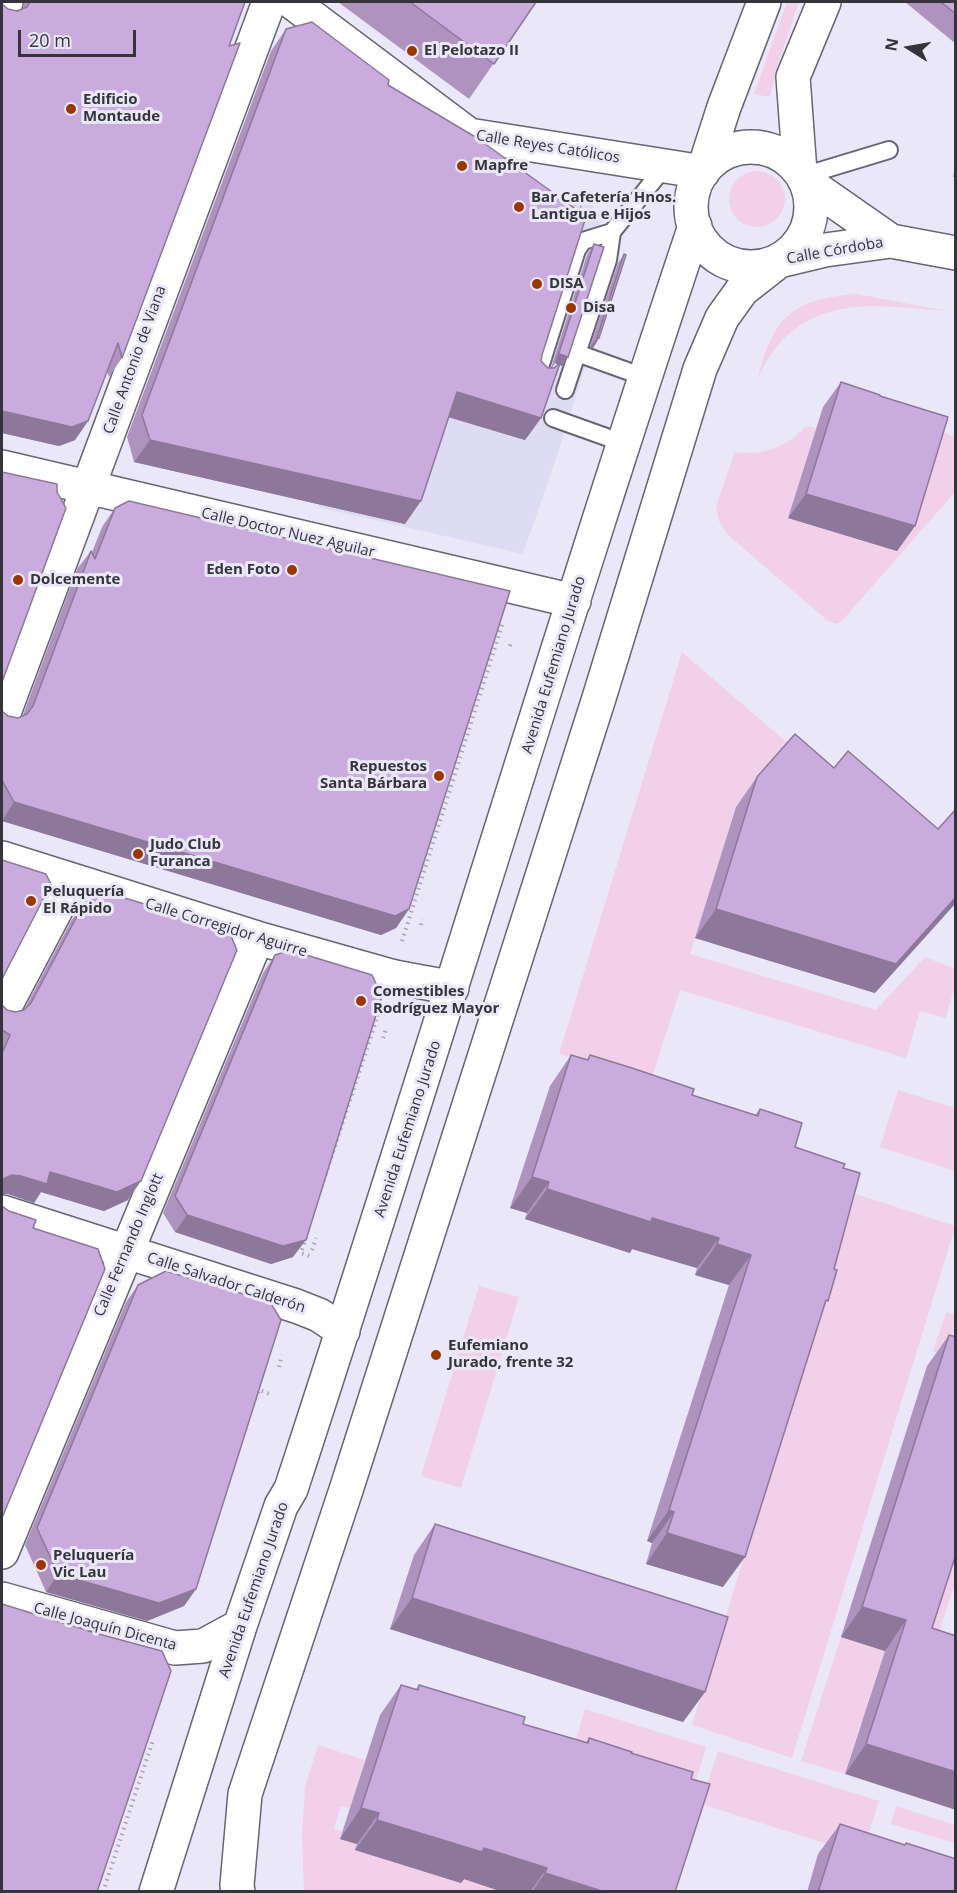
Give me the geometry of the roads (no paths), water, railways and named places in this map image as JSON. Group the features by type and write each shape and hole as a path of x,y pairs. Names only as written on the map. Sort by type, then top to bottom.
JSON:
{"street":[{"path":"2,11 6,2"},
{"name":"Calle Antonio de Viana","path":"2,718 269,2"},
{"name":"Calle Reyes Católicos","path":"292,2 469,135 703,172"},
{"path":"764,2 724,107 703,172 694,188 691,207 694,226 704,244 720,258 738,266 759,267 779,261"},
{"path":"238,1892 245,1794 351,1476 599,698 700,369 722,318 742,290 794,250 805,235 810,218 811,199 803,176 793,77 824,2"},
{"path":"703,172 716,158 733,150 752,147 770,150 787,159 803,176"},
{"name":"Calle Córdoba","path":"803,176 891,241"},
{"name":"Avenida Eufemiano Jurado","path":"156,1892 156,1886 240,1626 281,1506 291,1490 343,1331 623,443 694,226"},
{"name":"Calle Córdoba","path":"779,261 825,250 891,241 956,253"},
{"name":"Calle Doctor Nuez Aguilar","path":"2,467 574,601"},
{"name":"Calle Corregidor Aguirre","path":"2,858 257,938 410,981 425,981 452,988"},
{"path":"2,1012 71,881"},
{"name":"Calle Fernando Inglott","path":"2,1552 257,938"},
{"name":"Calle Salvador Calderón","path":"2,1212 307,1310 343,1331"},
{"name":"Calle Joaquín Dicenta","path":"2,1599 175,1648 203,1646 240,1626"}],"lane":[{"path":"469,135 495,155"},
{"path":"803,176 889,150"},
{"path":"565,390 608,260 612,232 666,165"},
{"path":"569,226 584,241"},
{"path":"536,380 577,250 584,241 612,232"},
{"path":"577,353 645,377"},
{"path":"553,418 623,443"}],"place":[{"name":"El Pelotazo II","path":"412,51"},
{"name":"Edificio Montaude","path":"71,109"},
{"name":"Mapfre","path":"462,166"},
{"name":"Bar Cafetería Hnos. Lantigua e Hijos","path":"519,207"},
{"name":"DISA","path":"537,284"},
{"name":"Disa","path":"571,308"},
{"name":"Eden Foto","path":"292,570"},
{"name":"Dolcemente","path":"18,580"},
{"name":"Repuestos Santa Bárbara","path":"439,776"},
{"name":"Judo Club Furanca","path":"138,854"},
{"name":"Peluquería El Rápido","path":"31,901"},
{"name":"Comestibles Rodríguez Mayor","path":"361,1001"},
{"name":"Eufemiano Jurado, frente 32","path":"436,1355"},
{"name":"Peluquería Vic Lau","path":"41,1565"}]}
